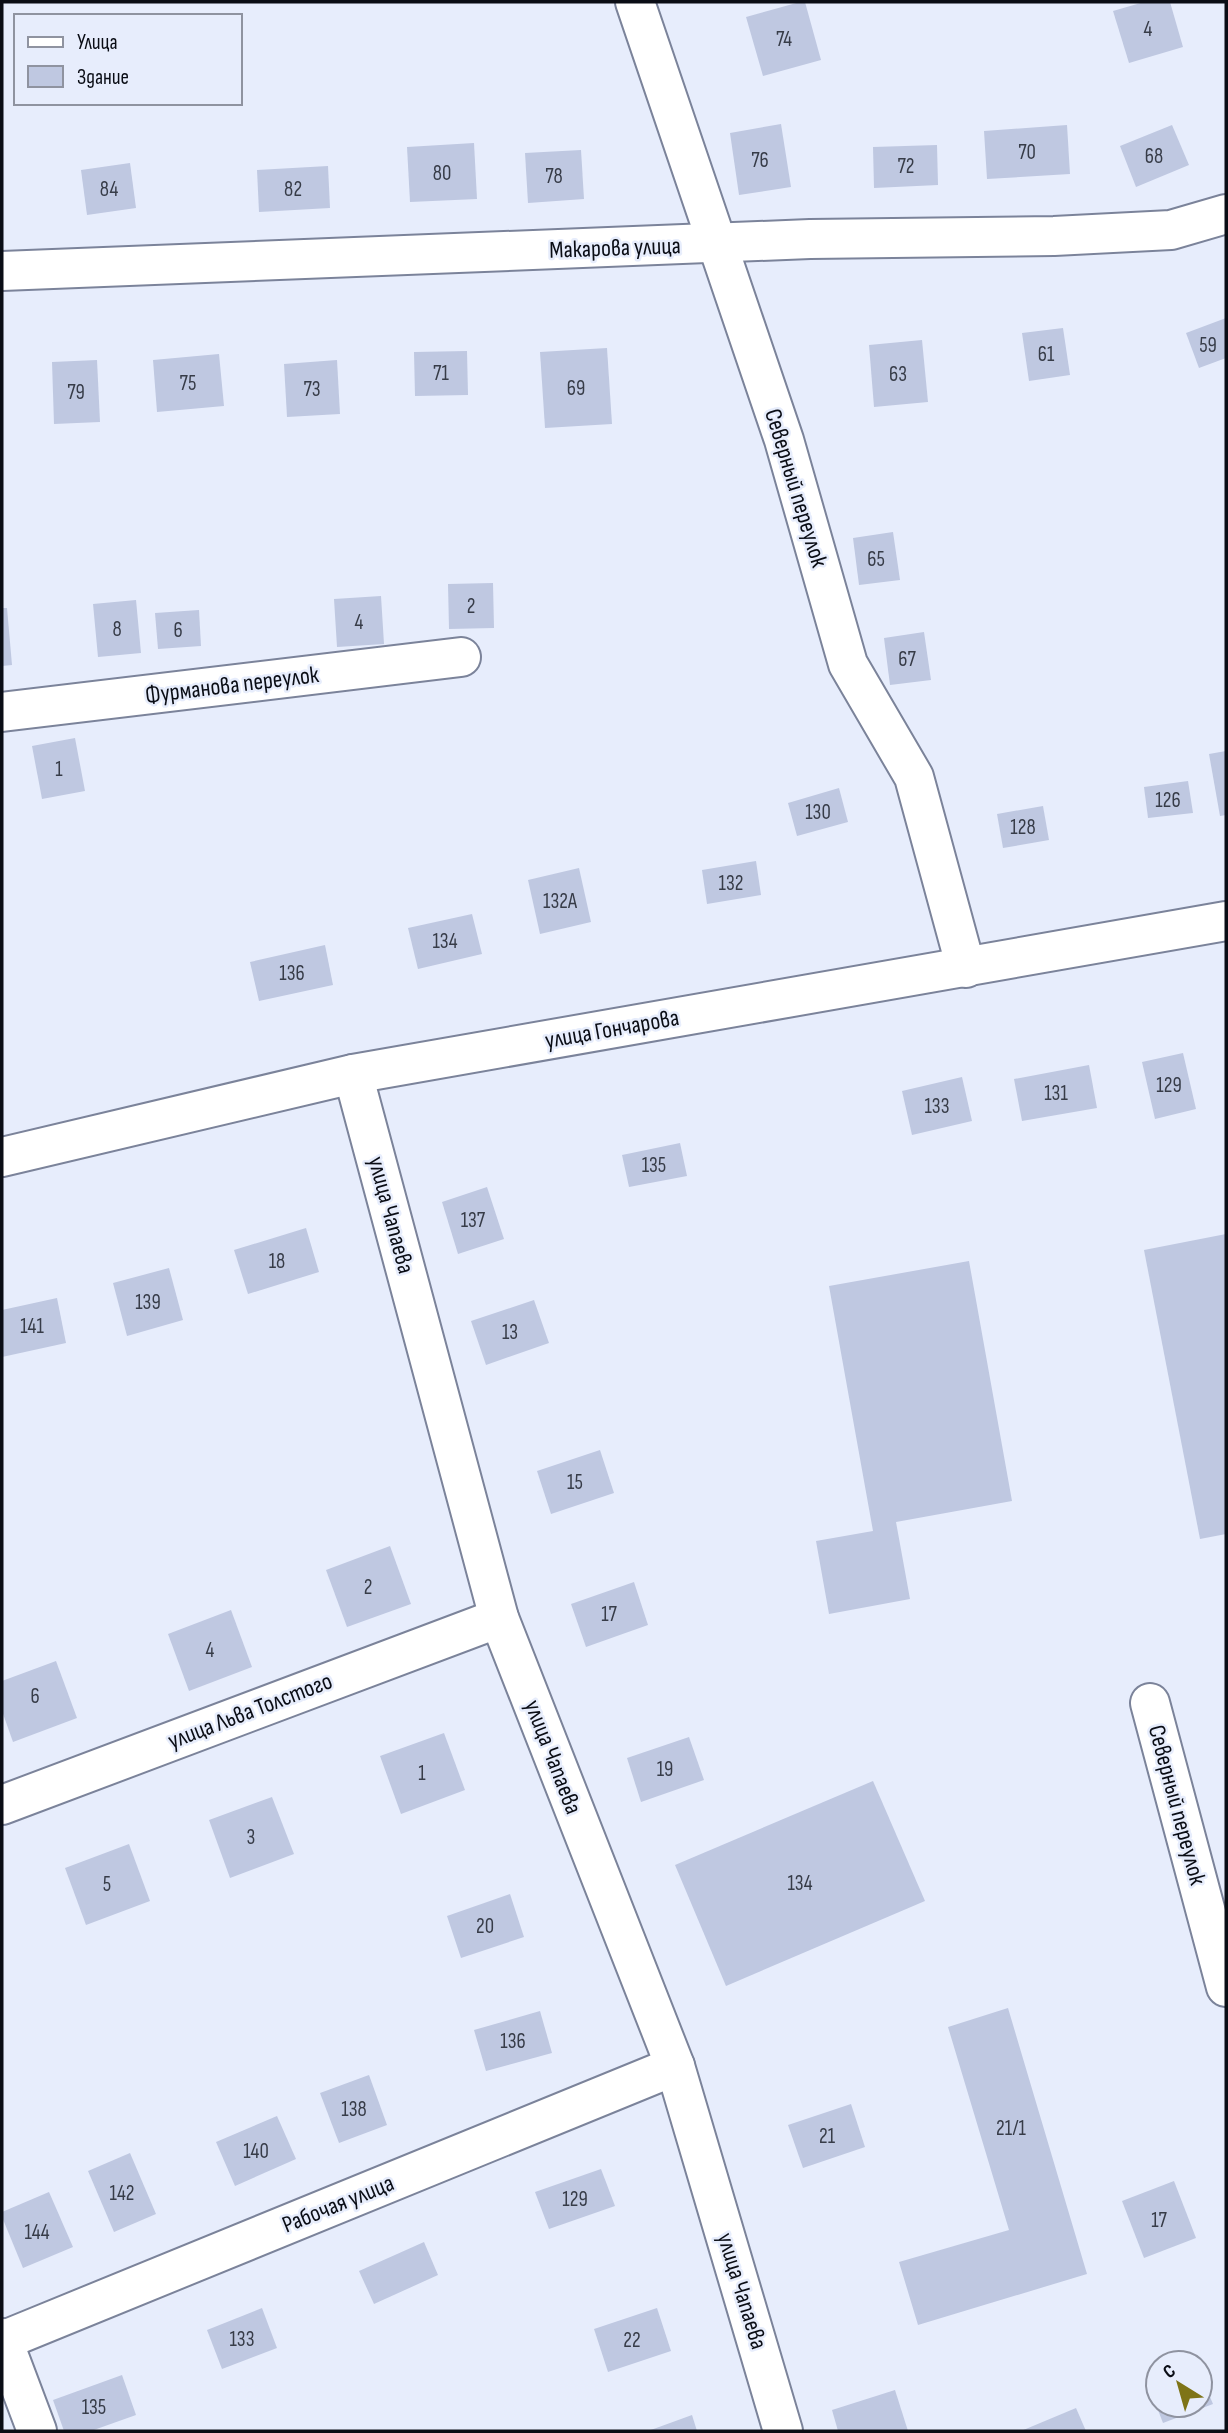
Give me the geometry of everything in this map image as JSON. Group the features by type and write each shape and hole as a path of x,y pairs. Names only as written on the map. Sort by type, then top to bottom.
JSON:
{"street":[{"name":"Северный переулок","path":"635,2 784,440 848,664 914,777 966,968"},
{"name":"Макарова улица","path":"2,271 810,239 1054,236 1171,230 1226,214"},
{"name":"Фурманова переулок","path":"2,712 461,657"},
{"name":"улица Гончарова","path":"2,1157 353,1074 1226,921"},
{"name":"улица Чапаева","path":"353,1074 499,1618 675,2066 783,2431"},
{"name":"улица Льва Толстого","path":"2,1805 499,1618"},
{"name":"Северный переулок","path":"1150,1703 1226,1987"},
{"name":"Рабочая улица","path":"2,2340 675,2066"},
{"path":"2,2340 37,2431"}],"building":[{"path":"805,2 821,60 763,76 746,17"},
{"path":"1144,2 1170,2 1183,47 1129,63 1113,11"},
{"path":"781,124 791,187 739,195 730,133"},
{"path":"1067,125 1070,174 987,179 984,131"},
{"path":"1172,125 1189,165 1136,187 1120,146"},
{"path":"474,143 477,199 410,202 407,147"},
{"path":"937,145 938,185 874,188 873,147"},
{"path":"581,150 584,199 528,203 525,153"},
{"path":"130,163 136,208 87,215 81,170"},
{"path":"328,166 330,208 259,212 257,170"},
{"path":"1226,318 1226,358 1199,368 1186,333"},
{"path":"1063,328 1070,375 1029,381 1022,333"},
{"path":"922,340 928,402 874,407 869,345"},
{"path":"607,348 612,424 545,428 540,352"},
{"path":"467,351 468,395 415,396 414,352"},
{"path":"219,354 224,406 157,412 153,360"},
{"path":"97,360 100,422 54,424 52,362"},
{"path":"337,360 340,414 287,417 284,364"},
{"path":"893,532 900,580 859,585 853,538"},
{"path":"493,583 494,628 449,629 448,584"},
{"path":"381,596 384,644 337,647 334,599"},
{"path":"136,600 141,653 98,657 93,604"},
{"path":"2,608 7,608 12,665 2,666"},
{"path":"199,610 201,646 158,649 155,613"},
{"path":"924,632 931,680 890,685 884,638"},
{"path":"75,738 85,791 42,799 32,746"},
{"path":"1226,751 1226,815 1220,816 1209,754"},
{"path":"1188,781 1193,813 1148,818 1144,787"},
{"path":"839,788 848,822 797,836 788,803"},
{"path":"1043,806 1049,840 1003,848 997,814"},
{"path":"756,861 761,895 707,904 702,870"},
{"path":"579,868 591,922 540,934 528,880"},
{"path":"472,914 482,954 418,969 408,928"},
{"path":"325,945 333,985 259,1001 250,962"},
{"path":"1183,1053 1196,1109 1155,1119 1142,1062"},
{"path":"1089,1065 1097,1108 1022,1121 1014,1079"},
{"path":"962,1077 972,1121 912,1135 902,1091"},
{"path":"680,1143 687,1176 629,1187 622,1155"},
{"path":"487,1187 504,1239 458,1254 442,1202"},
{"path":"306,1228 319,1272 248,1294 234,1250"},
{"path":"1226,1234 1226,1534 1200,1539 1144,1250"},
{"path":"969,1261 1012,1501 896,1522 910,1599 829,1614 816,1541 873,1531 829,1286"},
{"path":"169,1268 183,1320 127,1336 113,1283"},
{"path":"57,1298 66,1343 2,1357 2,1310"},
{"path":"534,1300 549,1343 486,1365 471,1321"},
{"path":"600,1450 614,1493 551,1514 537,1471"},
{"path":"390,1546 411,1604 347,1627 326,1570"},
{"path":"634,1582 648,1625 586,1647 571,1604"},
{"path":"231,1610 252,1667 189,1691 168,1634"},
{"path":"56,1661 77,1718 13,1742 2,1711 2,1681"},
{"path":"444,1733 465,1790 401,1814 380,1756"},
{"path":"689,1737 704,1780 641,1802 627,1758"},
{"path":"873,1781 925,1901 726,1986 675,1865"},
{"path":"272,1797 294,1854 230,1878 209,1820"},
{"path":"129,1844 150,1901 86,1925 65,1868"},
{"path":"510,1894 524,1937 461,1958 447,1916"},
{"path":"1008,2008 1087,2274 918,2325 899,2262 1009,2230 948,2027"},
{"path":"540,2011 552,2053 486,2071 474,2030"},
{"path":"369,2075 387,2125 339,2143 320,2093"},
{"path":"851,2104 865,2147 803,2168 788,2125"},
{"path":"277,2116 296,2159 235,2186 216,2142"},
{"path":"130,2153 156,2214 114,2232 88,2171"},
{"path":"601,2169 615,2206 549,2229 535,2192"},
{"path":"1174,2181 1196,2238 1144,2258 1122,2201"},
{"path":"49,2192 73,2247 23,2268 2,2212"},
{"path":"424,2242 438,2275 374,2304 359,2271"},
{"path":"262,2308 277,2348 222,2369 207,2330"},
{"path":"657,2308 671,2351 608,2372 594,2329"},
{"path":"122,2375 136,2415 91,2431 64,2431 53,2400"},
{"path":"895,2390 908,2431 838,2431 832,2410"},
{"path":"1076,2408 1086,2431 1021,2431"},
{"path":"692,2415 697,2431 648,2431"}]}
